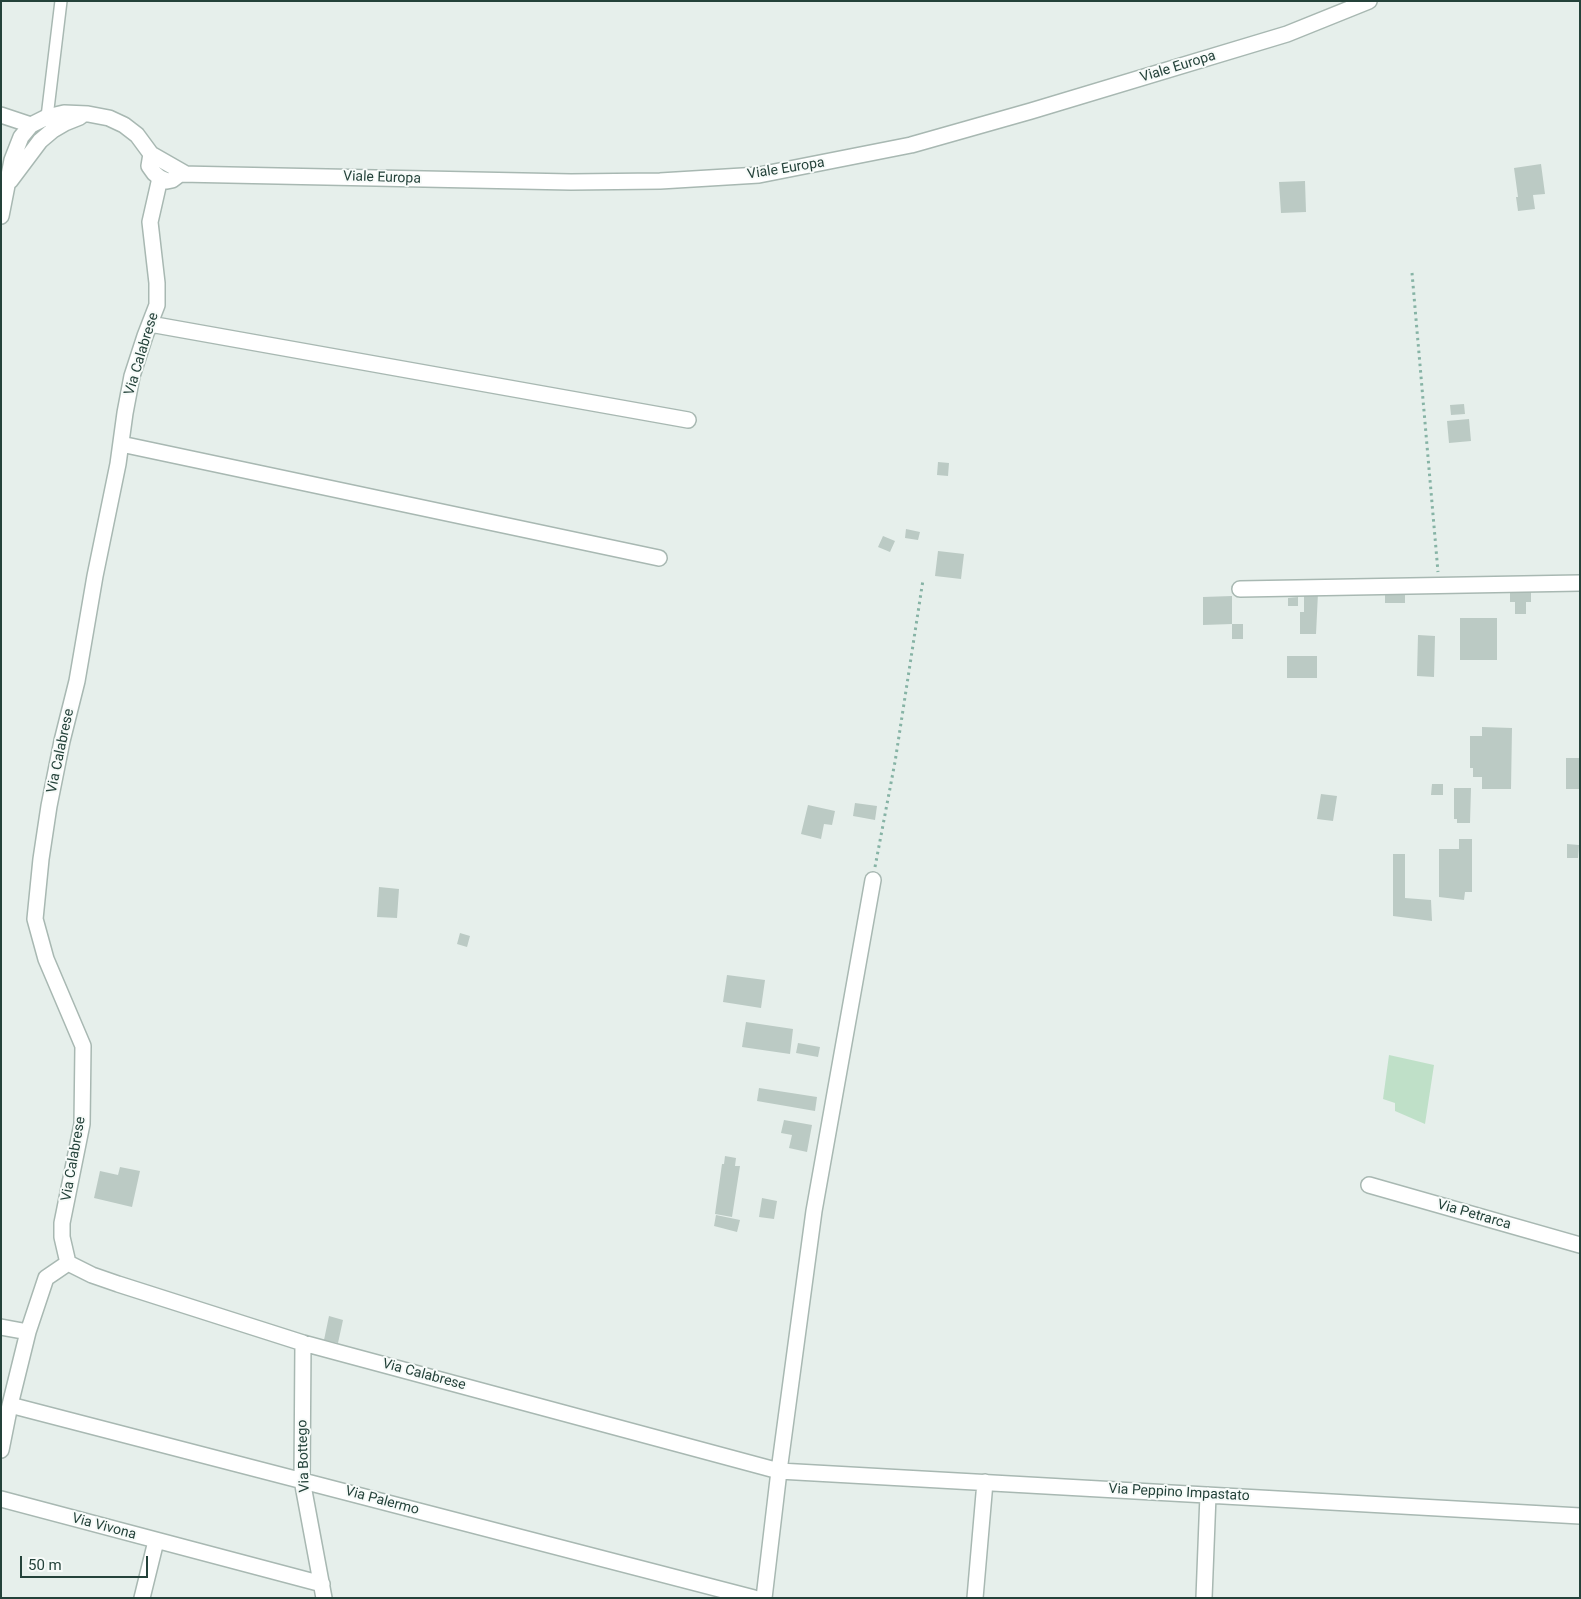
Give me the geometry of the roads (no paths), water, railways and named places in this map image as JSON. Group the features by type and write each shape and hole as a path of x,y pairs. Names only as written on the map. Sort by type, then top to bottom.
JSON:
{"street":[{"path":"47,117 61,1"},
{"name":"Viale Europa","path":"160,178 172,180 183,174 562,182 660,181 760,175 911,145 1031,111 1287,34 1369,1"},
{"path":"1,216 12,160 21,137 31,126 47,117 64,113 88,114 109,118 137,135 151,154 183,174"},
{"path":"7,185 40,141 65,123 88,114"},
{"path":"1,115 31,126"},
{"path":"151,154 149,166 160,178"},
{"name":"Via Calabrese","path":"160,178 150,222 157,305 132,376 94,576 77,681 62,741 50,806 41,859 35,919 46,959 83,1046 82,1124 62,1222 62,1237 68,1263 92,1275 118,1284 303,1343 779,1471"},
{"path":"150,324 688,420"},
{"path":"120,444 659,558"},
{"path":"1240,589 1580,583"},
{"path":"764,1598 814,1211 873,880"},
{"name":"Via Petrarca","path":"1369,1185 1580,1245"},
{"path":"1,1450 28,1332 46,1278 68,1263"},
{"path":"1,1327 28,1332"},
{"name":"Via Bottego","path":"303,1343 302,1480 323,1591"},
{"name":"Via Palermo","path":"10,1405 754,1598"},
{"name":"Via Peppino Impastato","path":"779,1471 1580,1516"},
{"path":"975,1598 985,1482"},
{"path":"1204,1598 1208,1495"},
{"name":"Via Vivona","path":"1,1499 156,1541 323,1591"},
{"path":"142,1598 156,1541"}]}
